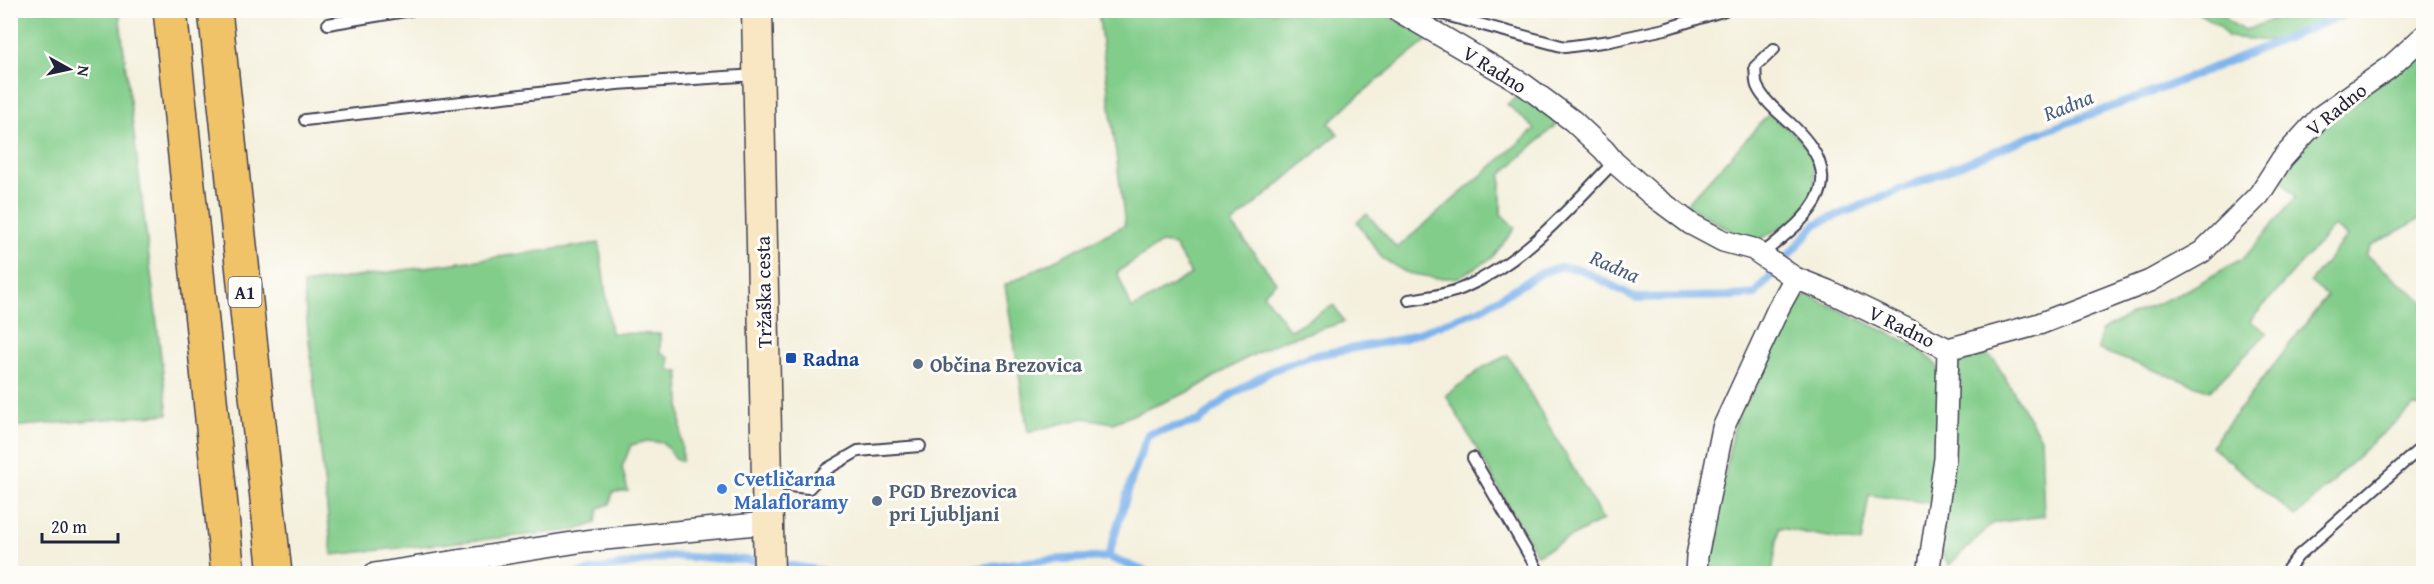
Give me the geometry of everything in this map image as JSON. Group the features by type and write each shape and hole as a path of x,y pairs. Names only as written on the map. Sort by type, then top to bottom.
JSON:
{"highway":[{"name":"A1","path":"170,10 228,573"},
{"name":"A1","path":"215,10 275,573"}],"main road":[{"name":"Tržaška cesta","path":"757,10 768,554"}],"street":[{"name":"V Radno","path":"1396,10 1523,84 1573,122 1652,195 1691,224 1723,241 1762,254 1795,278 1837,295 1948,349 2039,324 2150,281 2202,252 2259,195 2282,159 2321,116 2389,68 2424,36"},
{"path":"1696,573 1697,556 1723,428 1778,309 1795,278"},
{"path":"1928,573 1945,459 1948,349"},
{"path":"374,573 585,541 768,554"}],"lane":[{"path":"328,24 411,10"},
{"path":"1426,10 1565,47 1632,36 1725,10"},
{"path":"1762,254 1796,226 1812,208 1822,190 1821,172 1814,152 1800,132 1769,103 1756,85 1755,67 1774,49"},
{"path":"305,120 617,84 759,75"},
{"path":"1410,300 1462,289 1505,264 1545,232 1614,162"},
{"path":"2284,573 2298,556 2424,445"},
{"path":"765,483 809,488 827,469 858,451 920,446"},
{"path":"1473,458 1540,573"}],"green space":[{"path":"11,10 119,11 168,414 11,427"},
{"path":"1098,11 1379,11 1430,38 1351,102 1329,123 1338,134 1232,224 1276,282 1263,294 1290,330 1334,305 1344,322 1281,341 1243,360 1191,391 1113,423 1084,418 1028,432 1005,285 1125,225","holes":["1161,243 1174,245 1191,274 1132,309 1117,272"]},
{"path":"2195,11 2220,11 2230,22 2244,31 2293,11 2320,11 2325,23 2270,41 2228,37 2221,27"},
{"path":"2423,47 2423,217 2371,246 2366,255 2423,301 2423,407 2414,406 2364,450 2296,517 2211,446 2327,296 2310,282 2347,236 2334,226 2250,321 2267,333 2210,391 2099,350 2100,332 2126,317 2184,292 2245,257 2296,197 2281,179 2298,148"},
{"path":"1523,93 1560,121 1501,175 1501,214 1515,228 1492,258 1457,278 1436,278 1407,273 1383,259 1357,222 1367,214 1397,248 1535,129 1507,104"},
{"path":"1769,114 1795,134 1812,155 1816,188 1798,217 1761,239 1745,239 1686,205"},
{"path":"599,243 611,333 660,334 660,352 669,358 669,370 679,372 682,461 677,460 663,443 647,441 631,445 622,467 628,491 613,492 610,504 599,508 596,523 577,530 332,555 303,284"},
{"path":"1808,295 1911,344 1925,353 1936,365 1942,393 1938,453 1931,503 1869,495 1861,543 1779,528 1772,573 1707,574 1732,435 1738,415 1793,303"},
{"path":"1986,354 1995,361 2041,438 2044,516 1993,523 1949,565 1938,546 1958,363"},
{"path":"1508,355 1603,520 1537,555 1446,395 1484,367"}],"waterway":[{"name":"Radna","path":"951,574 1029,562 1108,557 1148,434 1199,421 1231,395 1271,371 1311,356 1403,339 1481,309 1541,273 1560,267 1580,269 1636,298 1755,294 1816,224 2034,135 2155,91 2356,10"},
{"name":"Radna","path":"577,574 671,556 763,561"},
{"path":"1108,557 1152,574"},
{"name":"Radna","path":"775,563 838,574"}],"place":[{"name":"Radna","path":"791,358"},
{"name":"Občina Brezovica","path":"918,364"},
{"name":"Cvetličarna Malafloramy","path":"722,489"},
{"name":"PGD Brezovica pri Ljubljani","path":"877,501"}]}
